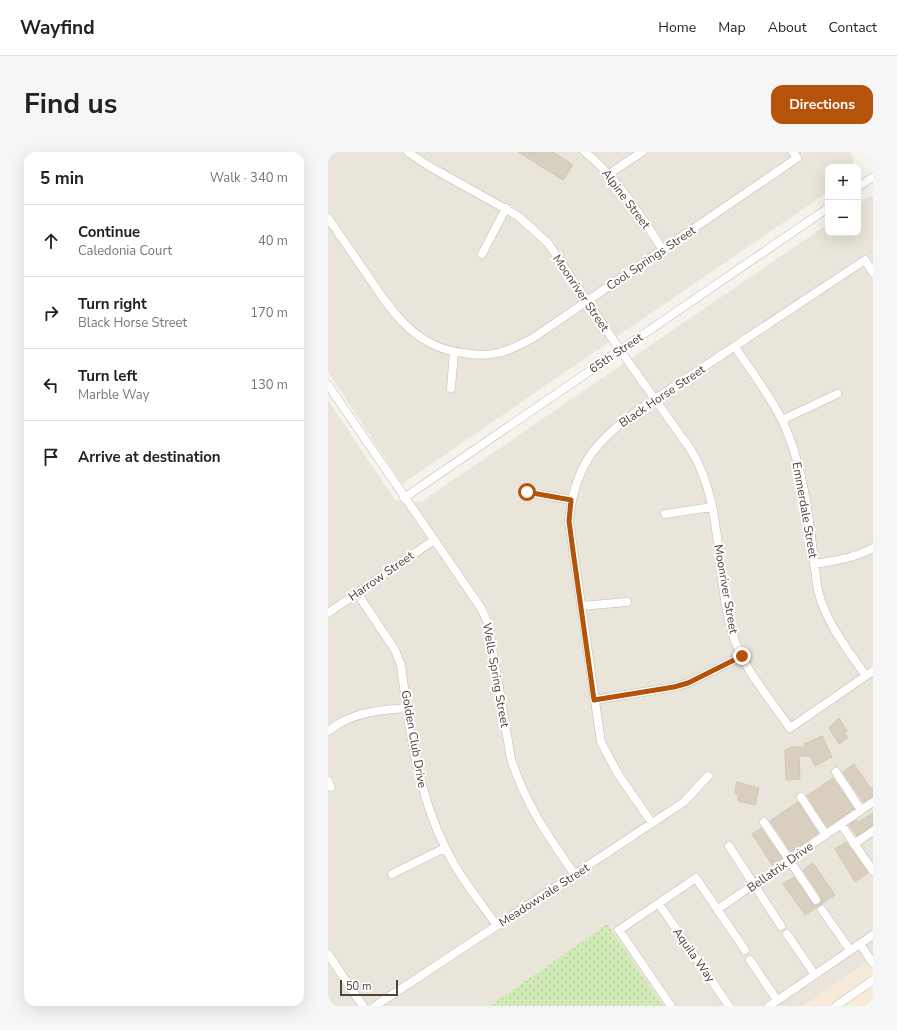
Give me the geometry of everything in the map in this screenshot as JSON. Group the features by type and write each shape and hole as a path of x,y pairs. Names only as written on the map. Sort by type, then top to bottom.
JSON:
{"street":[{"name":"Moonriver Street","path":"408,152 426,165 506,208 535,229 548,243 620,350 656,399 700,466 712,507 728,612 734,637 742,656 790,728 866,676"},
{"name":"Alpine Street","path":"585,152 609,174 630,201 663,250"},
{"path":"609,174 642,152"},
{"name":"Cool Springs Street","path":"328,218 393,312 403,324 417,336 433,346 454,352 477,355 496,353 514,348 533,338 663,250 795,155"},
{"path":"861,186 873,177"},
{"path":"482,254 506,208"},
{"name":"65th Street","path":"404,498 825,210"},
{"name":"Black Horse Street","path":"652,823 618,774 601,742 569,521 571,500 582,467 599,443 618,424 864,260 873,273"},
{"name":"Emmerdale Street","path":"735,347 782,420 801,474 814,564 823,609 833,628 866,676"},
{"path":"452,388 454,352"},
{"name":"Wells Spring Street","path":"328,386 481,608 488,623 511,759 518,781 538,821 575,875"},
{"path":"782,420 837,394"},
{"path":"527,492 571,500"},
{"path":"665,514 712,507"},
{"name":"Harrow Street","path":"328,613 434,540"},
{"path":"814,564 861,555 873,548"},
{"name":"Golden Club Drive","path":"357,593 395,650 402,665 407,708 421,787 445,848 497,926"},
{"path":"581,606 627,602"},
{"path":"594,700 674,687 688,683 742,656"},
{"path":"866,676 873,671"},
{"path":"328,731 348,719 370,711 407,708"},
{"path":"836,772 861,810"},
{"name":"Meadowvale Street","path":"375,1006 684,802 708,776"},
{"path":"800,797 826,835"},
{"name":"Bellatrix Drive","path":"718,909 873,802"},
{"path":"764,822 816,900"},
{"path":"841,824 873,871"},
{"path":"854,844 873,831"},
{"path":"729,846 782,926"},
{"path":"392,874 445,848"},
{"path":"671,1006 619,930 696,878 745,950"},
{"name":"Aquila Way","path":"659,904 730,1006"},
{"path":"822,910 850,950"},
{"path":"787,934 815,975"},
{"path":"769,1006 850,950 872,939"},
{"path":"860,944 873,962"},
{"path":"328,954 363,1006"},
{"path":"750,960 778,1000"},
{"path":"836,1006 873,980"}],"shaded area":[{"path":"328,152 849,152 854,158 853,164 825,164 825,194 402,484 328,372"},
{"path":"870,196 873,197 873,959 804,1006 663,1006 607,924 489,1006 328,1006 328,400 395,500 421,502 825,226 825,236 861,236 861,202"},
{"path":"873,959 873,1006 803,1006"}],"green space":[{"path":"607,924 663,1006 489,1006 501,998"}],"building":[{"path":"518,152 553,152 573,165 563,180"},
{"path":"839,718 847,731 844,733 848,738 839,744 829,728"},
{"path":"822,736 832,757 815,766 810,756 799,756 800,779 786,780 785,750 791,747 806,747 804,744"},
{"path":"854,764 871,789 873,787 873,797 863,802 843,772"},
{"path":"833,778 854,809 827,827 807,796"},
{"path":"737,782 759,788 755,805 738,801 738,794 736,794 735,790"},
{"path":"798,802 818,833 791,852 770,821"},
{"path":"873,813 873,826 857,836 849,825 857,820 858,822"},
{"path":"761,828 782,858 772,865 752,834"},
{"path":"846,842 868,873 855,882 835,849"},
{"path":"813,863 835,895 805,915 783,884 794,877 812,903 816,905 819,904 821,897 803,870"}],"route":[{"path":"527,492 571,500 569,521 594,700 674,687 688,683 742,656"}]}
